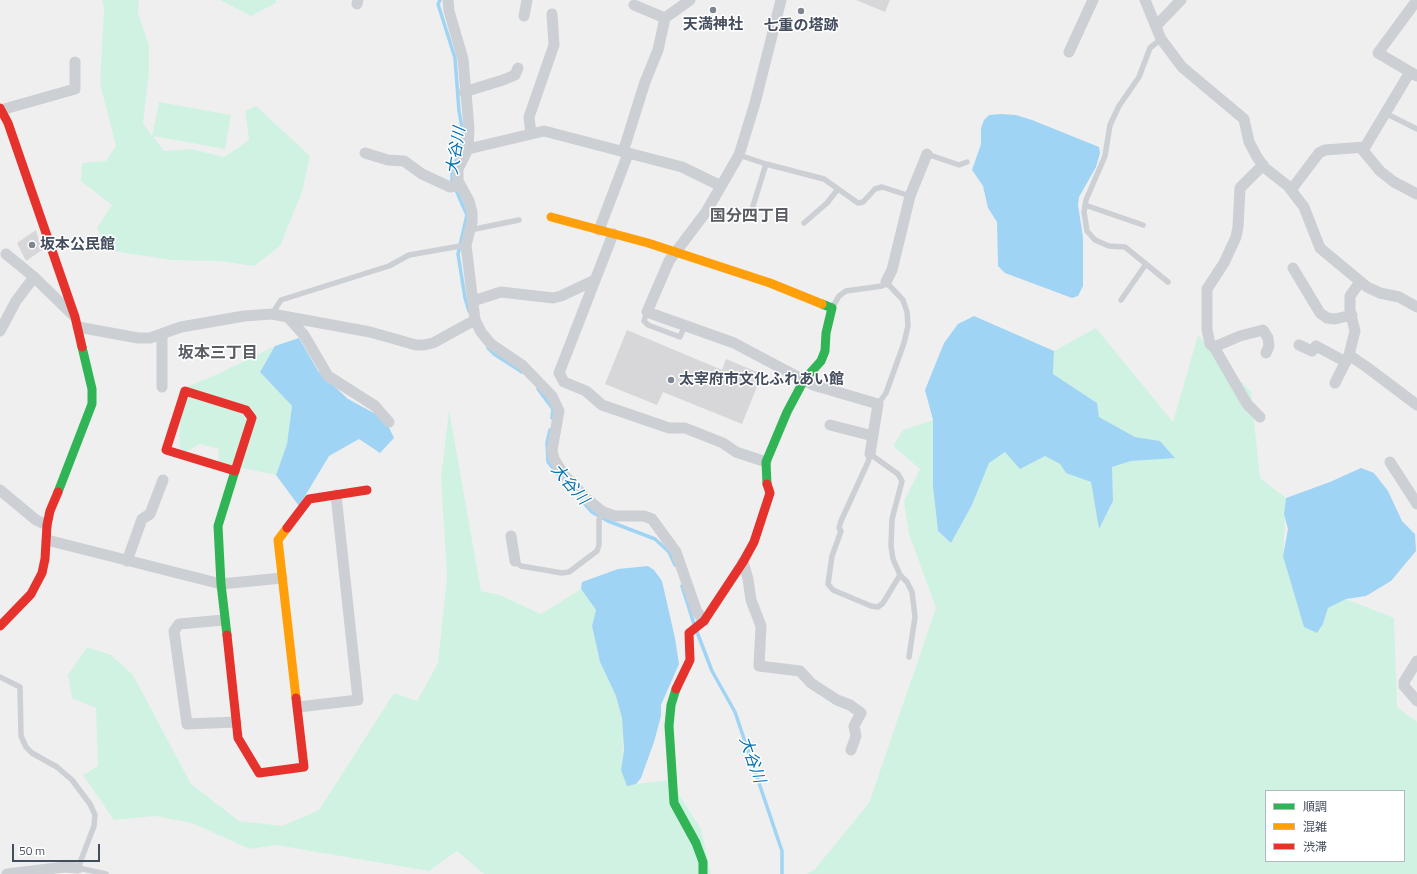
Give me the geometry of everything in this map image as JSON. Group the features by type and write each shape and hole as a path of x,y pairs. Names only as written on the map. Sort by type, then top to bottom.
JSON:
{"street":[{"path":"448,0 449,11 463,59 464,92 469,128 468,149 458,169 460,185 469,201 472,212 470,230 466,245 475,320 481,332 491,344 522,365 552,396 559,411 552,450 554,459 564,475 587,499 603,512 615,516 644,516 652,520 676,552 697,612 704,621"},
{"path":"524,16 527,0"},
{"path":"599,230 625,153 645,82 658,50 665,18 690,0"},
{"path":"781,0 755,103 738,154 706,212 669,261 647,312 734,343 813,385 878,404 870,454"},
{"path":"1069,52 1093,0"},
{"path":"1145,0 1157,25 1161,39 1182,66 1244,119 1249,142 1263,165 1291,190 1304,208 1320,248 1367,288 1380,293 1399,297 1417,307"},
{"path":"1157,25 1181,0"},
{"path":"1291,190 1319,153 1324,150 1365,147 1385,113 1413,74 1378,54 1417,0"},
{"path":"634,5 665,18"},
{"path":"531,134 529,118 554,45 552,14"},
{"path":"0,626 36,588 42,573 50,511 92,404 91,379 77,322 8,123 0,109 75,89 75,62"},
{"path":"464,92 503,80 514,74 518,68"},
{"path":"468,149 544,131 682,167 721,186"},
{"path":"1360,148 1380,171 1394,182 1417,194"},
{"path":"365,153 388,160 404,161 422,174 450,186 460,185"},
{"path":"886,282 892,270 910,196 927,154"},
{"path":"1260,417 1247,404 1214,347 1210,344 1206,329 1208,309 1207,289 1224,263 1236,237 1240,188 1263,165"},
{"path":"551,217 648,243 674,253 770,283 832,308 826,334 825,351 821,361 804,380 787,412 766,462 766,482 770,493 754,542 743,562 704,621 689,633 690,660 676,689 671,705 669,726 674,802 696,843 703,862 703,874"},
{"path":"613,234 559,373 564,382 586,391 602,405 669,428 685,428 723,443 736,452 766,462"},
{"path":"6,254 34,277 77,322 138,338 150,338 181,327 215,320 272,314 370,332 416,345 424,345 433,343 475,320"},
{"path":"1293,268 1320,313 1327,318 1335,319 1352,316"},
{"path":"0,331 16,300 34,277"},
{"path":"473,301 501,292 553,298 595,280"},
{"path":"1335,383 1347,358 1355,331 1350,311 1350,296 1360,282"},
{"path":"288,317 304,335 328,376 375,406 389,422"},
{"path":"1214,347 1240,336 1263,330 1268,338 1269,346 1266,353"},
{"path":"162,334 162,387"},
{"path":"1299,345 1312,351 1316,346 1368,368 1417,406"},
{"path":"552,396 564,382"},
{"path":"235,471 166,450 185,391 246,410 252,418 218,526 224,620 238,738 259,773 304,767 278,540 309,499 367,490"},
{"path":"830,425 873,436"},
{"path":"1390,462 1415,496"},
{"path":"127,561 142,519 150,514 164,480"},
{"path":"0,490 36,520 47,525"},
{"path":"298,707 358,700 336,495"},
{"path":"511,536 516,561"},
{"path":"47,540 221,584 282,578"},
{"path":"743,562 748,579 751,600 761,626 759,666 800,671 812,683 837,700 850,705 861,713 854,726 856,736 851,750"},
{"path":"224,620 179,624 174,631 187,724 236,722"},
{"path":"1417,661 1404,682 1404,686 1417,701"},
{"path":"7,874 65,867 78,868"}],"lane":[{"path":"1161,39 1150,48 1139,78 1119,106 1110,125 1105,156 1085,205 1084,212 1087,231 1095,240 1109,246 1125,247 1168,282"},
{"path":"1385,113 1417,129"},
{"path":"738,154 766,164 824,179 858,203 863,202 875,189 882,187 910,196"},
{"path":"927,154 960,165 967,162"},
{"path":"753,206 766,164"},
{"path":"804,223 827,203 838,189"},
{"path":"1085,205 1143,225"},
{"path":"470,230 519,220"},
{"path":"272,314 281,300 389,266 409,255 466,245"},
{"path":"1121,300 1146,264"},
{"path":"832,308 839,296 846,291 882,286 886,282 903,300 907,312 908,326 886,393 878,404"},
{"path":"900,575 883,603 878,606 871,606 833,590 828,584 832,556 841,531 839,528 841,521 868,462 870,454 898,474 902,481 892,519 891,546 893,559 900,575 907,582 912,592 915,617 909,657"},
{"path":"516,561 521,566 562,574 569,572 597,551 599,545 599,520 603,512"},
{"path":"0,677 20,687 21,736 26,747 32,753 57,766 72,780 90,804 95,815 94,826 78,868 106,874"}],"green space":[{"path":"102,0 139,0 138,13 149,45 149,71 143,123 152,136 159,102 231,115 225,149 153,136 164,151 191,149 224,157 249,140 245,111 256,106 310,156 302,192 280,246 254,266 220,261 171,260 107,250 97,228 112,205 81,181 82,163 106,161 116,146 100,84 104,8"},
{"path":"220,0 276,0 276,3 251,16"},
{"path":"1096,328 1173,422 1198,335 1251,392 1260,478 1286,498 1283,556 1323,624 1328,608 1346,599 1394,618 1397,707 1417,722 1417,874 807,874 815,869 869,803 936,608 909,534 904,501 920,469 893,446 903,430 933,420 933,487 938,531 951,543 972,505 989,462 1005,452 1045,456 1060,464 1066,473 1091,482 1099,528 1113,501 1111,467 1131,461 1174,457 1160,441 1135,437 1099,417 1097,403 1053,374 1054,351"},
{"path":"275,346 260,372 292,406 287,444 276,475 218,463 219,449 200,444 180,455 179,390 220,373"},
{"path":"449,410 481,591 500,595 541,614 581,589 596,610 592,626 600,662 616,696 622,718 623,752 621,770 627,785 670,780 701,829 711,874 484,874 457,851 429,871 276,845 250,849 192,823 155,816 114,820 83,775 98,766 96,708 72,698 68,675 87,647 111,655 133,675 191,784 239,821 282,826 319,810 394,693 417,701 438,663 447,577 441,478"}],"water":[{"path":"989,115 1016,115 1032,120 1099,147 1100,153 1096,167 1079,197 1078,205 1083,237 1083,286 1078,296 1072,298 1005,273 998,266 997,222 988,208 983,186 972,170 981,144 981,128 984,120"},
{"path":"974,316 1054,351 1053,374 1097,403 1099,417 1135,437 1160,441 1175,458 1131,461 1112,467 1113,501 1099,529 1091,482 1066,473 1060,464 1045,456 1020,469 1005,452 989,463 972,505 951,543 938,531 933,487 933,420 925,390 944,343 958,324"},
{"path":"299,338 318,371 348,399 385,419 394,438 380,453 359,439 329,456 299,506 276,475 287,444 292,406 260,372 275,346"},
{"path":"1361,468 1374,473 1388,491 1402,521 1415,534 1416,551 1391,581 1366,596 1346,599 1328,608 1323,624 1317,633 1304,627 1283,556 1288,529 1284,514 1286,498 1330,482"},
{"path":"648,566 654,570 662,581 675,638 679,664 661,705 661,716 654,742 641,778 636,784 627,786 621,770 624,750 622,718 616,696 600,662 592,626 596,610 581,589 582,582 618,569"}],"building":[{"path":"856,0 890,0 885,12"},
{"name":"坂本公民館","path":"36,230 42,250 26,261 17,243"},
{"path":"627,330 722,370 726,359 762,374 742,424 663,392 657,405 605,384"}],"waterway":[{"name":"大谷川","path":"440,0 438,4 455,58 459,111 463,133 459,154 452,170 452,181 467,215 458,254 465,298 469,311"},
{"name":"大谷川","path":"488,348 494,354 522,372"},
{"name":"大谷川","path":"538,389 553,409 552,418"},
{"name":"大谷川","path":"550,430 547,443 548,462 560,477"},
{"name":"大谷川","path":"582,501 592,512 608,521 655,539 669,552 675,565"},
{"name":"大谷川","path":"682,586 694,624"},
{"name":"大谷川","path":"697,632 712,671 735,712 782,851 782,874"}],"traffic: fast":[{"path":"767,484 766,462 787,412 804,380 821,361 825,351 826,333 832,308 822,304"},
{"path":"58,492 92,404 92,389 82,347"},
{"path":"227,635 221,584 218,526 235,471"},
{"path":"676,689 671,705 669,726 674,803 696,843 703,862 703,874"}],"traffic: slow":[{"path":"551,217 648,243 770,283 822,304"},
{"path":"287,528 278,540 296,698"}],"traffic: jam":[{"path":"0,108 8,123 75,317 82,347"},
{"path":"185,391 246,410 252,418 235,471 166,450 185,391"},
{"path":"676,689 690,660 689,633 704,621 743,562 754,542 770,493 767,484"},
{"path":"287,528 309,499 367,490"},
{"path":"0,626 31,594 42,573 45,559 47,525 50,511 58,492"},
{"path":"227,635 238,738 259,773 304,767 296,698"}],"place":[{"name":"天満神社","path":"713,10"},
{"name":"七重の塔跡","path":"801,11"},
{"name":"坂本公民館","path":"32,245"},
{"name":"太宰府市文化ふれあい館","path":"671,380"}],"district":[{"name":"国分四丁目","path":"750,217"},
{"name":"坂本三丁目","path":"218,354"}]}
